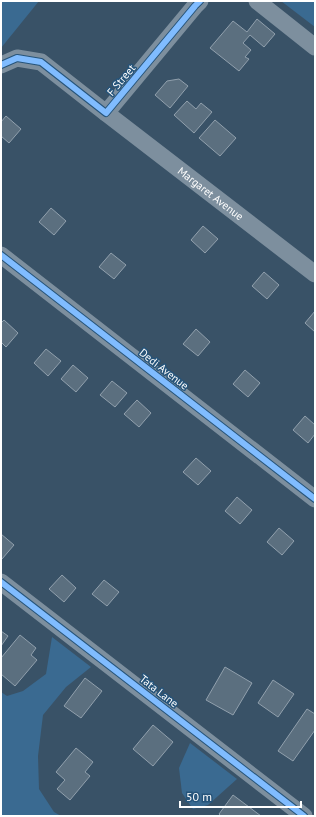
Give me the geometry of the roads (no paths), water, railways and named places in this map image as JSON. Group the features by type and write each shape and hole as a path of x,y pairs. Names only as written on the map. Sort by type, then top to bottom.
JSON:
{"street":[{"name":"F Street","path":"1,65 17,58 41,62 106,113 200,1"},
{"path":"257,1 315,46"},
{"name":"Margaret Avenue","path":"106,113 315,274"},
{"name":"Dedi Avenue","path":"1,255 315,499"},
{"name":"Tata Lane","path":"1,582 304,816"}]}
